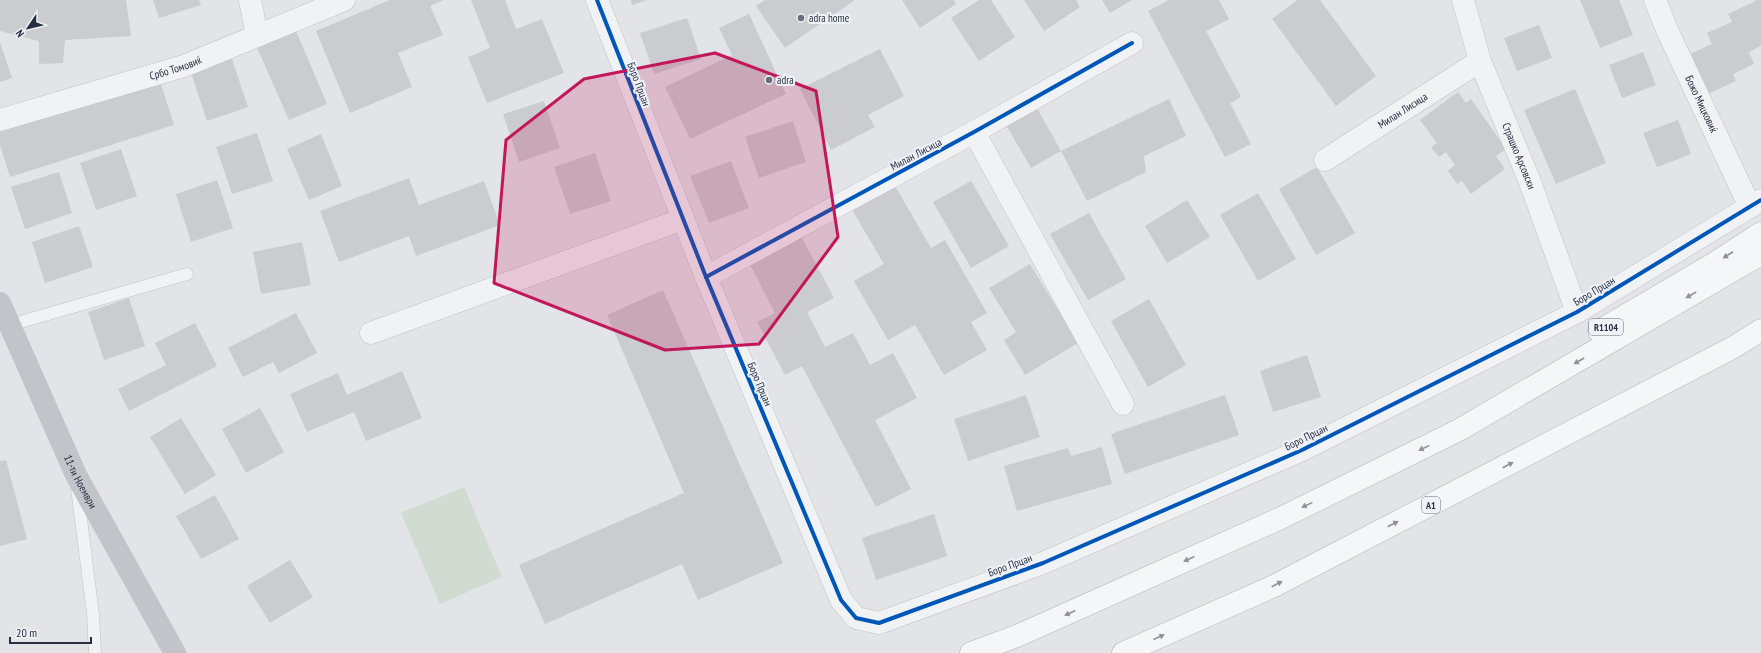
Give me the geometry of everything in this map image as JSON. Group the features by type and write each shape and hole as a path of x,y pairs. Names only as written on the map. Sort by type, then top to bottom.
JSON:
{"highway":[{"name":"R1104","path":"1459,430 1518,378 1716,263 1761,233"},
{"path":"971,653 1017,636 1281,518 1459,430 1761,254"},
{"name":"A1","path":"1123,653 1274,586 1734,347 1761,330"}],"main road":[{"name":"11-ти Ноември","path":"0,303 76,475 175,653"}],"street":[{"path":"250,0 257,36"},
{"name":"Србо Томовиќ","path":"0,120 184,66 344,0"},
{"name":"Боро Прцан","path":"597,0 706,277 841,600 856,618 879,623 1043,563 1302,450 1577,312 1755,204"},
{"name":"Страшко Арсовски","path":"1463,0 1480,61 1530,182 1577,312"},
{"name":"Божо Мицковиќ","path":"1655,0 1667,30 1755,204"},
{"name":"Милан Лисица","path":"706,277 974,132 1132,43"},
{"name":"Милан Лисица","path":"1325,160 1480,61"},
{"path":"974,132 1123,404"},
{"path":"371,334 683,219"}],"lane":[{"path":"10,325 187,274"},
{"path":"76,475 93,614 95,653"}],"highlighted area":[{"path":"715,53 816,91 838,237 759,344 665,350 494,283 506,140 584,79"}],"shaded area":[{"path":"464,487 502,577 440,604 401,513"}],"building":[{"path":"0,0 126,0 131,36 65,40 63,63 39,64 39,41 0,31"},
{"path":"153,0 199,0 201,5 159,18"},
{"path":"390,0 444,0 430,6 443,35 398,53 412,87 350,113 316,31"},
{"path":"471,0 505,0 516,29 542,19 564,73 487,103 468,57 490,48"},
{"path":"631,0 647,0 632,5"},
{"path":"765,0 855,0 785,48 756,6"},
{"path":"902,0 954,0 956,4 920,28"},
{"path":"979,0 991,0 1015,37 979,61 951,18"},
{"path":"1024,0 1076,0 1080,7 1044,31"},
{"path":"1102,0 1132,0 1110,13"},
{"path":"1169,0 1219,0 1229,19 1206,31 1241,97 1230,103 1251,144 1225,157 1148,11"},
{"path":"1297,0 1320,0 1376,76 1336,106 1272,19"},
{"path":"1580,0 1619,0 1633,35 1600,48"},
{"path":"1755,0 1761,0 1761,46 1749,52 1754,64 1733,74 1736,81 1708,94 1690,54 1712,44 1707,33 1732,22 1728,14 1756,1"},
{"path":"749,14 786,94 690,139 665,87 732,55 719,28"},
{"path":"687,18 701,59 654,74 640,33"},
{"path":"1539,25 1552,58 1517,71 1504,38"},
{"path":"294,26 327,104 289,120 255,43"},
{"path":"0,42 12,78 0,82"},
{"path":"880,49 904,96 868,115 875,127 831,150 800,89"},
{"path":"1643,52 1656,85 1622,98 1609,65"},
{"path":"232,59 248,107 207,121 191,73"},
{"path":"160,81 174,125 10,177 0,145 0,132"},
{"path":"1575,89 1606,163 1556,184 1524,110"},
{"path":"1458,92 1466,103 1471,99 1506,149 1496,156 1505,169 1471,194 1462,181 1457,184 1448,171 1455,165 1446,152 1439,157 1431,147 1437,143 1420,120"},
{"path":"1169,99 1186,136 1144,156 1146,172 1087,201 1061,151"},
{"path":"544,101 560,148 519,162 503,114"},
{"path":"1036,106 1061,151 1031,168 1005,123"},
{"path":"1678,120 1691,154 1657,167 1643,133"},
{"path":"793,121 806,162 759,178 745,137"},
{"path":"257,133 273,181 232,194 216,147"},
{"path":"321,134 342,186 309,200 287,149"},
{"path":"121,149 137,196 96,210 80,163"},
{"path":"595,153 611,201 570,214 554,167"},
{"path":"731,161 749,208 709,223 690,176"},
{"path":"1317,167 1355,233 1316,255 1279,189"},
{"path":"59,172 72,213 25,229 11,187"},
{"path":"409,178 419,205 484,181 500,225 416,256 409,236 339,262 320,211"},
{"path":"217,180 233,228 191,242 176,194"},
{"path":"971,181 1009,246 971,268 933,202"},
{"path":"894,184 931,248 945,240 987,313 971,322 987,350 944,375 915,325 888,340 854,281 884,264 851,208"},
{"path":"1258,193 1296,259 1258,281 1220,215"},
{"path":"1187,200 1210,237 1167,263 1145,226"},
{"path":"1089,213 1126,279 1088,300 1050,234"},
{"path":"79,226 93,267 45,283 32,242"},
{"path":"799,232 834,298 807,312 825,347 853,333 870,365 893,353 917,398 875,420 911,489 876,507 802,366 785,375 757,322 775,313 747,259"},
{"path":"302,242 311,285 261,294 253,252"},
{"path":"1030,264 1078,343 1025,375 1004,340 1016,332 989,288"},
{"path":"663,290 783,563 698,600 682,564 545,624 519,565 684,493 607,315"},
{"path":"129,298 145,346 104,360 88,312"},
{"path":"1149,299 1186,365 1148,387 1111,321"},
{"path":"296,313 317,353 279,373 273,362 243,377 228,348"},
{"path":"195,323 217,366 129,411 118,389 166,365 155,343"},
{"path":"1307,355 1321,397 1273,412 1260,371"},
{"path":"402,371 422,418 366,441 354,412 307,432 290,394 338,373 347,395"},
{"path":"1026,395 1040,437 968,461 954,419"},
{"path":"1225,395 1239,435 1125,474 1111,434"},
{"path":"260,408 284,452 246,473 222,429"},
{"path":"181,418 216,475 185,494 150,437"},
{"path":"1102,447 1112,484 1017,511 1004,466 1068,448 1071,456"},
{"path":"6,460 27,539 0,546 0,461"},
{"path":"215,495 239,539 201,559 176,516"},
{"path":"934,514 947,556 876,580 862,538"},
{"path":"290,560 313,597 270,623 247,586"}],"cycle path":[{"path":"597,0 706,277 841,600 856,618 879,623 1043,563 1302,450 1577,312 1761,200"},
{"path":"706,277 974,132 1132,43"}],"place":[{"name":"adra home","path":"801,18"},
{"name":"adra","path":"769,80"}]}
